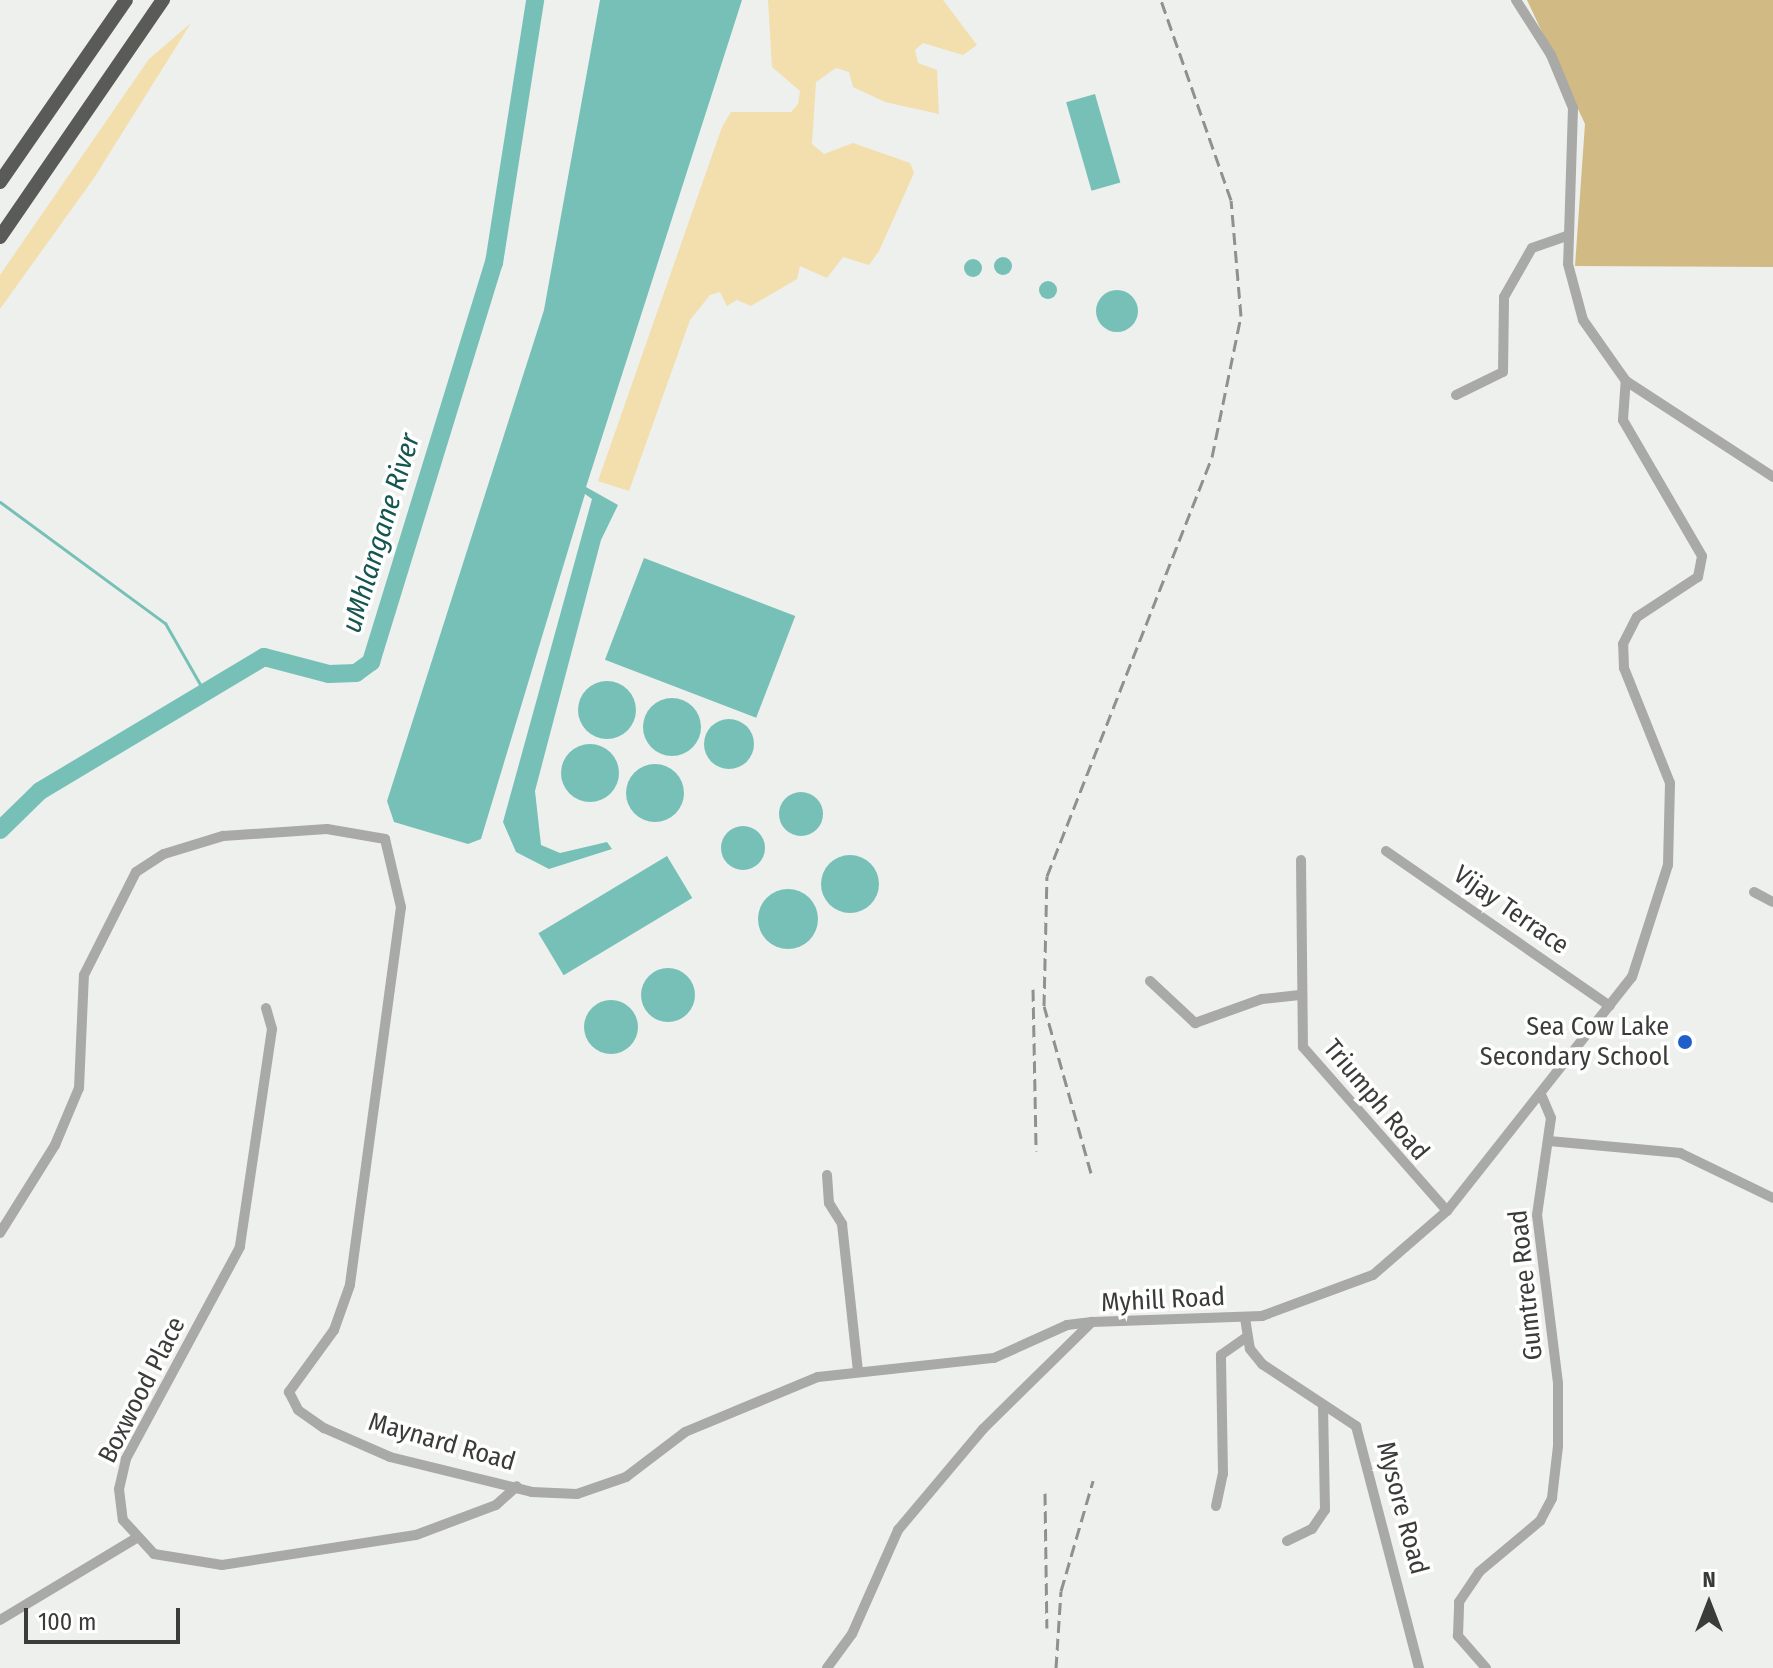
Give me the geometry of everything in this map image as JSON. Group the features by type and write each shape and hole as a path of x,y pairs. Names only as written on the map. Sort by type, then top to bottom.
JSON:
{"highway":[{"path":"0,182 126,0"},
{"path":"0,237 163,0"}],"street":[{"path":"1516,0 1573,108 1569,235 1577,303 1626,381 1773,477"},
{"path":"1456,395 1503,372 1504,297 1532,248 1569,235"},
{"path":"1542,1097 1639,963 1670,835 1668,771 1624,668 1623,644 1637,617 1702,568 1700,548 1623,420 1626,381"},
{"name":"Maynard Road","path":"0,1233 55,1145 79,1088 84,975 136,872 184,847 256,830 327,829 385,839 401,907 355,1260 338,1321 296,1375 290,1399 324,1428 390,1457 554,1495 606,1487 685,1432 754,1400 858,1371 994,1358 1067,1325 1092,1322"},
{"name":"Vijay Terrace","path":"1386,851 1610,1006"},
{"name":"Triumph Road","path":"1301,860 1300,995 1307,1054 1447,1211"},
{"path":"1754,892 1773,902"},
{"path":"1150,981 1195,1023 1262,999 1300,995"},
{"name":"Boxwood Place","path":"135,1539 120,1505 121,1472 240,1247 272,1029 266,1008"},
{"name":"Myhill Road","path":"827,1668 852,1634 898,1530 983,1429 1092,1322 1245,1318 1297,1309 1356,1285 1447,1211 1542,1097"},
{"name":"Gumtree Road","path":"1486,1668 1458,1636 1459,1602 1479,1572 1540,1521 1552,1498 1558,1446 1558,1383 1537,1215 1551,1112 1542,1097"},
{"path":"1549,1141 1680,1153 1773,1198"},
{"path":"827,1175 829,1203 842,1224 858,1371"},
{"name":"Mysore Road","path":"1245,1318 1247,1337 1262,1364 1358,1431 1419,1668"},
{"path":"1216,1506 1223,1474 1221,1355 1247,1337"},
{"path":"1287,1541 1312,1529 1325,1510 1323,1405"},
{"path":"0,1620 135,1539 184,1564 246,1563 436,1530 496,1505 517,1486"}],"shaded area":[{"path":"768,0 943,0 977,45 963,55 923,43 915,50 918,63 937,70 939,114 885,102 853,87 849,72 836,68 816,82 812,144 824,154 853,143 910,163 914,173 879,251 869,265 843,257 827,278 800,266 797,279 751,306 737,300 727,306 720,292 710,295 690,320 629,491 598,481 722,127 731,112 791,112 798,104 800,91 772,67"},
{"path":"1527,0 1773,0 1773,267 1575,266 1585,124"},
{"path":"191,23 94,178 0,309 0,275 149,59"}],"water":[{"path":"600,0 742,0 586,487 618,505 601,540 535,791 541,845 560,853 607,842 612,849 549,869 516,852 503,822 592,499 585,494 481,839 468,844 394,822 387,801 544,310"},
{"path":"1095,94 1120,182 1092,191 1066,102"},
{"path":"999,257 1007,257 1012,266 1010,273 999,275 994,270 994,262"},
{"path":"973,259 982,268 973,277 964,268"},
{"path":"1044,281 1052,281 1057,290 1055,297 1044,299 1039,294 1039,286"},
{"path":"1117,290 1132,296 1138,311 1132,326 1117,332 1102,326 1096,311 1102,296"},
{"path":"644,558 795,616 756,718 605,660"},
{"path":"607,681 618,683 627,690 634,699 634,721 627,730 618,737 607,739 596,737 587,730 580,721 578,710 580,699 587,690 596,683"},
{"path":"672,698 693,706 701,727 693,748 672,756 651,748 643,727 651,706"},
{"path":"729,719 747,726 754,744 747,762 729,769 711,762 704,744 711,726"},
{"path":"590,744 611,752 619,773 611,794 590,802 569,794 561,773 569,752"},
{"path":"655,764 676,772 684,793 676,814 655,822 634,814 626,793 634,772"},
{"path":"801,792 816,799 823,814 816,829 801,836 786,829 779,814 786,799"},
{"path":"743,826 759,832 765,848 759,864 743,870 727,864 721,848 727,832"},
{"path":"850,855 871,863 879,884 871,905 850,913 829,905 821,884 829,863"},
{"path":"667,856 692,898 564,975 538,933"},
{"path":"788,889 809,898 818,919 809,940 788,949 767,940 758,919 767,898"},
{"path":"668,968 687,976 695,995 687,1014 668,1022 649,1014 641,995 649,976"},
{"path":"611,1000 630,1008 638,1027 630,1046 611,1054 592,1046 584,1027 592,1008"}],"waterway":[{"name":"uMhlangane River","path":"0,830 40,791 264,657 329,674 356,673 371,662 494,263 535,0"},
{"path":"0,502 165,623 205,693"}],"railway":[{"path":"1091,1173 1044,1006 1047,876 1212,457 1241,316 1231,200 1161,0"},
{"path":"1033,989 1036,1151"},
{"path":"1056,1668 1061,1591 1093,1481"},
{"path":"1045,1493 1047,1628"}],"place":[{"name":"Sea Cow Lake Secondary School","path":"1685,1042"}]}
